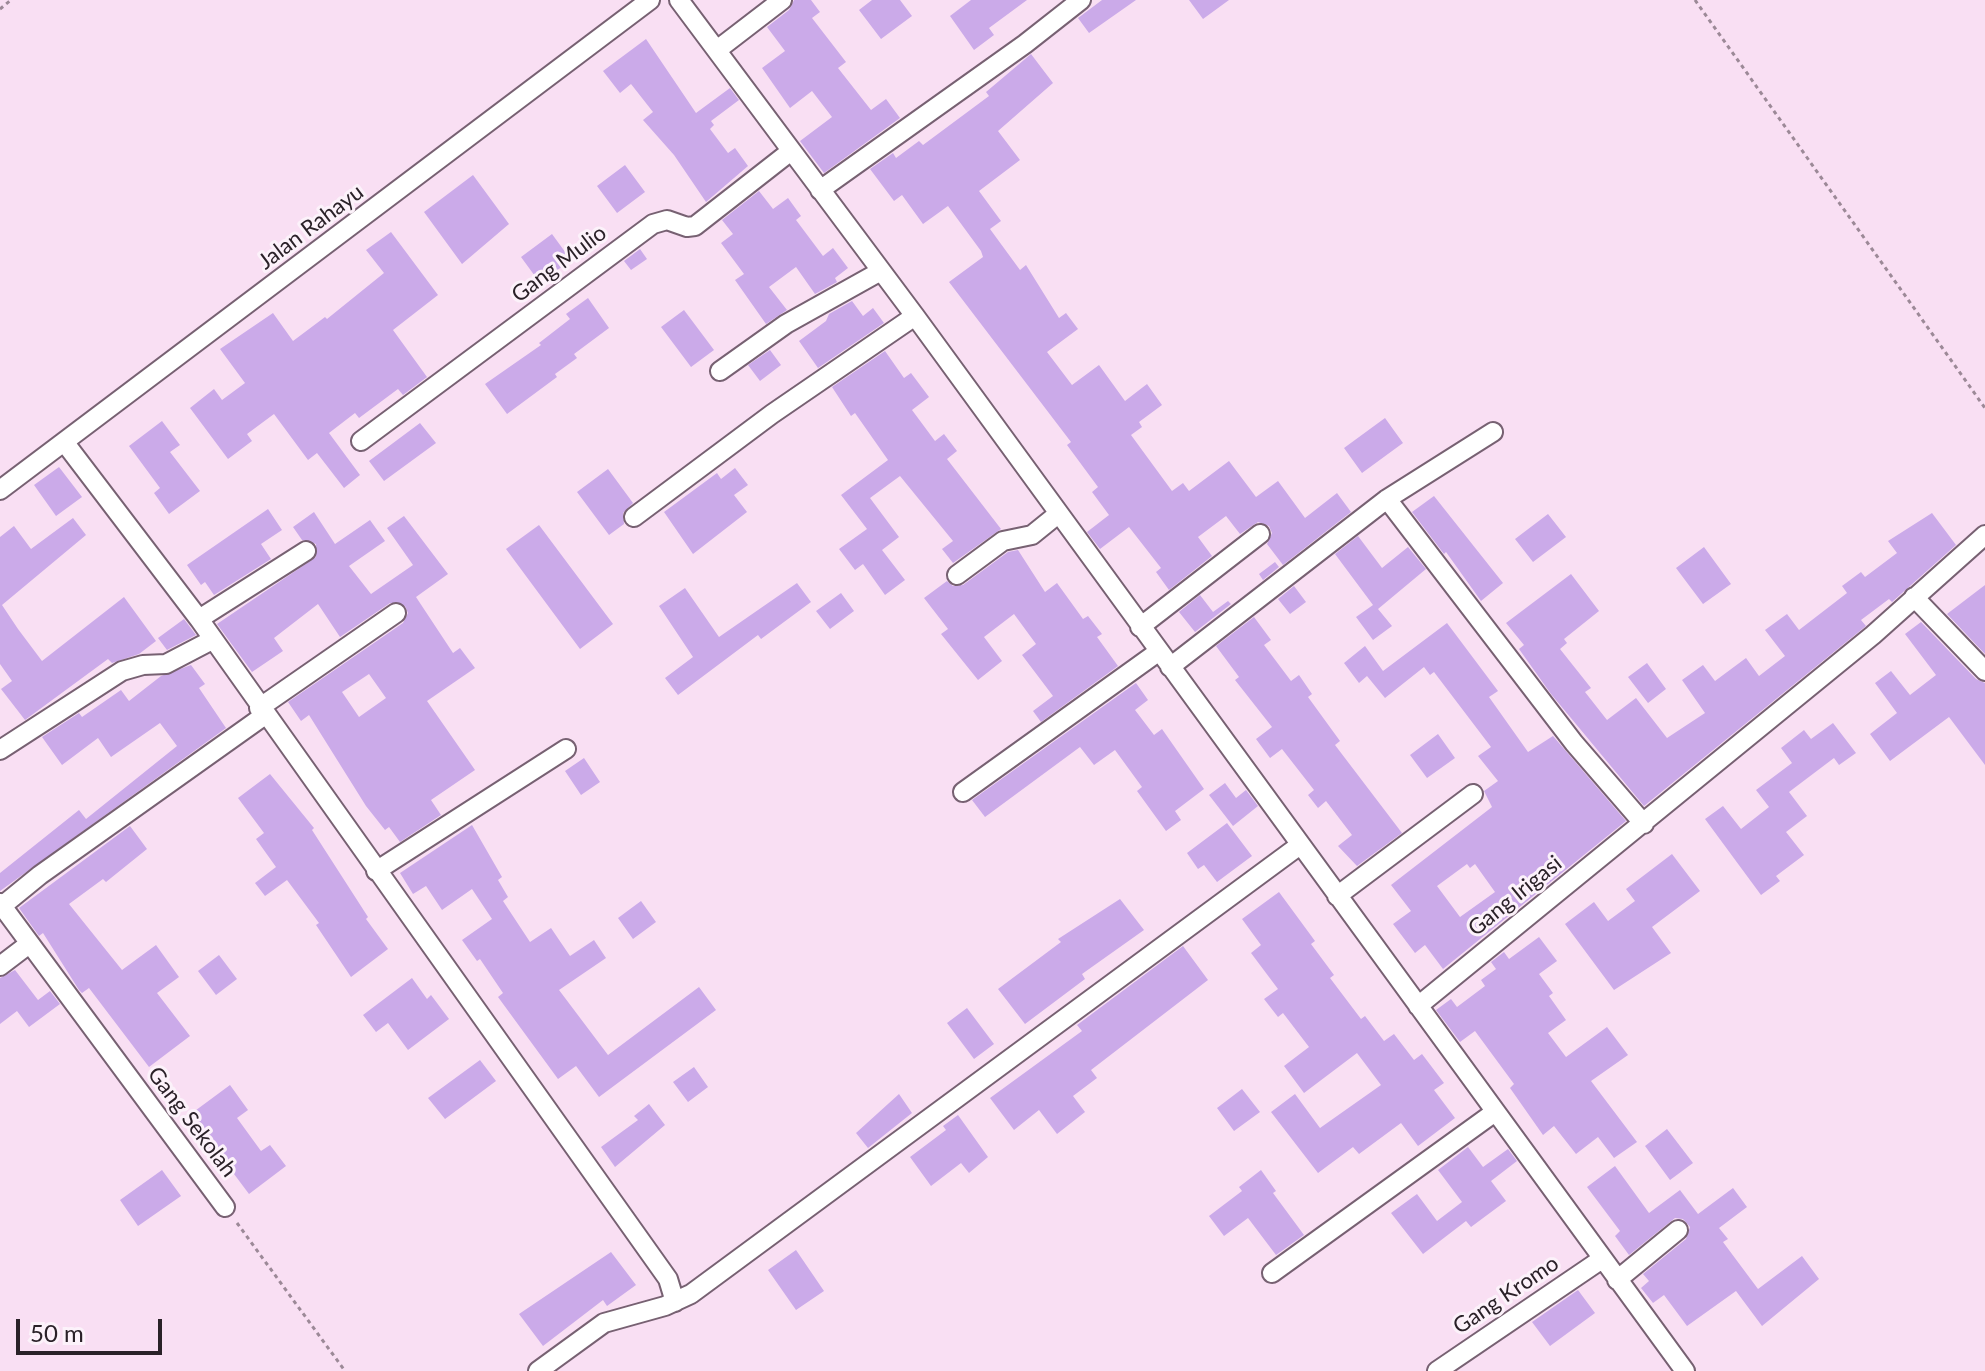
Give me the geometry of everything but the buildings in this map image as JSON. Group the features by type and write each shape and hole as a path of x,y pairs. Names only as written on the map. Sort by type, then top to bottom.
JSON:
{"street":[{"name":"Jalan Rahayu","path":"0,490 650,0"},
{"path":"679,0 915,316 1685,1371"},
{"path":"717,50 782,0"},
{"path":"820,190 1025,44 1081,0"},
{"name":"Gang Mulio","path":"361,441 653,224 667,220 687,227 695,226 791,151"},
{"path":"720,371 786,324 881,271"},
{"path":"634,517 772,414 915,316"},
{"path":"963,792 1164,660 1387,499 1493,432"},
{"path":"65,443 199,619 262,712 668,1279 675,1302"},
{"path":"1387,499 1574,743 1644,824"},
{"path":"957,575 1003,541 1032,535 1058,514"},
{"path":"1140,627 1260,534"},
{"name":"Gang Irigasi","path":"1418,1006 1873,635 1985,535"},
{"path":"199,619 306,551"},
{"path":"1914,597 1985,671"},
{"path":"1,904 396,613"},
{"path":"0,750 122,671 143,665 166,664 212,640"},
{"path":"376,871 566,749"},
{"path":"1337,896 1473,794"},
{"path":"538,1371 604,1323 675,1302 704,1285 1300,845"},
{"name":"Gang Sekolah","path":"1,904 225,1207"},
{"path":"0,966 29,944"},
{"path":"1272,1273 1495,1112"},
{"path":"1617,1280 1678,1230"},
{"name":"Gang Kromo","path":"1437,1371 1602,1259"}],"path":[{"path":"0,9 11,0"},
{"path":"1695,0 1985,408"},
{"name":"Gang Sekolah","path":"225,1207 345,1371"}]}
